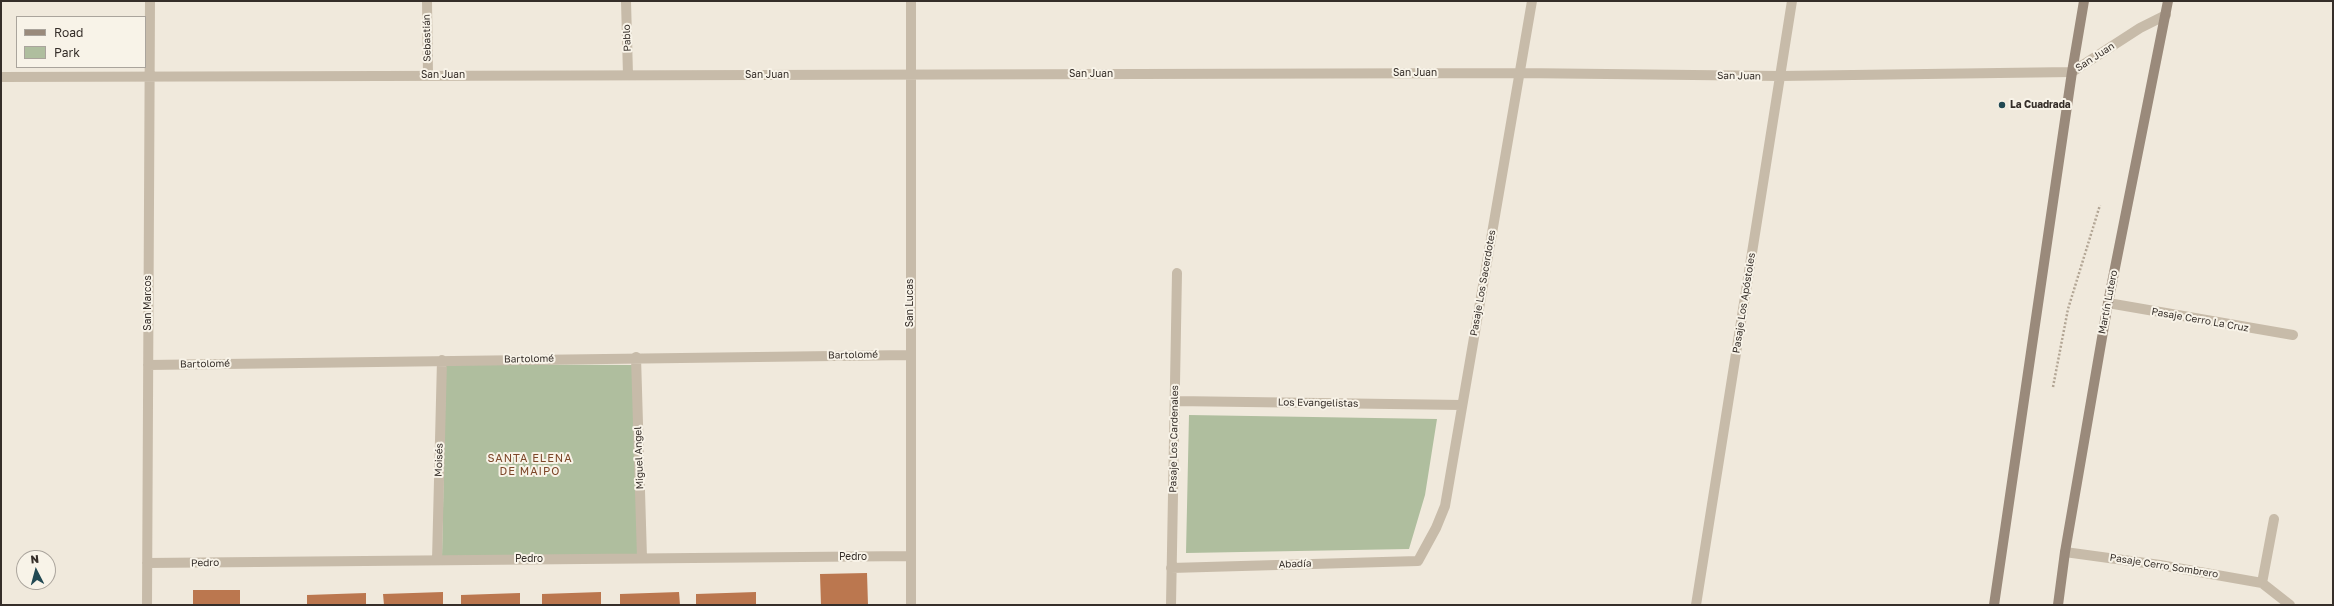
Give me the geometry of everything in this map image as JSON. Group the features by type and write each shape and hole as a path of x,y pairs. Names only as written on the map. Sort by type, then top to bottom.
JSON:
{"main road":[{"path":"1994,605 2072,72 2084,1"},
{"name":"Martín Lutero","path":"2058,605 2065,552 2108,303 2168,1"}],"street":[{"name":"San Marcos","path":"147,605 150,1"},
{"name":"Sebastián","path":"427,1 428,75"},
{"name":"Pablo","path":"626,1 628,76"},
{"name":"San Lucas","path":"911,1 911,605"},
{"name":"Pasaje Los Sacerdotes","path":"1418,561 1436,528 1444,506 1518,73 1532,1"},
{"name":"Pasaje Los Apóstoles","path":"1696,605 1792,1"},
{"name":"San Juan","path":"1,77 1518,73 1780,76 2072,72 2140,28 2166,15"},
{"name":"Pasaje Los Cardenales","path":"1171,605 1177,273"},
{"name":"Pasaje Cerro La Cruz","path":"2108,303 2293,335"},
{"name":"Bartolomé","path":"148,365 910,355"},
{"name":"Miguel Angel","path":"636,358 642,558"},
{"name":"Moisés","path":"437,560 442,360"},
{"name":"Los Evangelistas","path":"1175,401 1462,405"},
{"path":"2262,583 2274,519"},
{"name":"Pasaje Cerro Sombrero","path":"2065,552 2160,565 2262,583 2290,605"},
{"name":"Pedro","path":"147,563 911,556"},
{"name":"Abadía","path":"1171,568 1418,561"}],"path":[{"path":"2052,394 2068,309 2100,204"}],"green space":[{"name":"SANTA ELENA DE MAIPO","path":"446,364 632,365 640,555 442,556"},
{"path":"1189,415 1437,419 1425,495 1409,549 1186,553"}],"building":[{"path":"867,573 868,605 821,605 820,574"},
{"path":"193,590 240,590 240,605 193,605"},
{"path":"443,592 443,605 384,605 383,594"},
{"path":"601,592 601,605 542,605 542,594"},
{"path":"679,592 680,605 620,605 620,594"},
{"path":"756,592 756,605 696,605 696,594"},
{"path":"366,593 366,605 307,605 307,595"},
{"path":"520,593 520,605 461,605 461,595"}],"place":[{"name":"La Cuadrada","path":"2002,105"}],"district":[{"name":"SANTA ELENA DE MAIPO","path":"530,465"}]}
